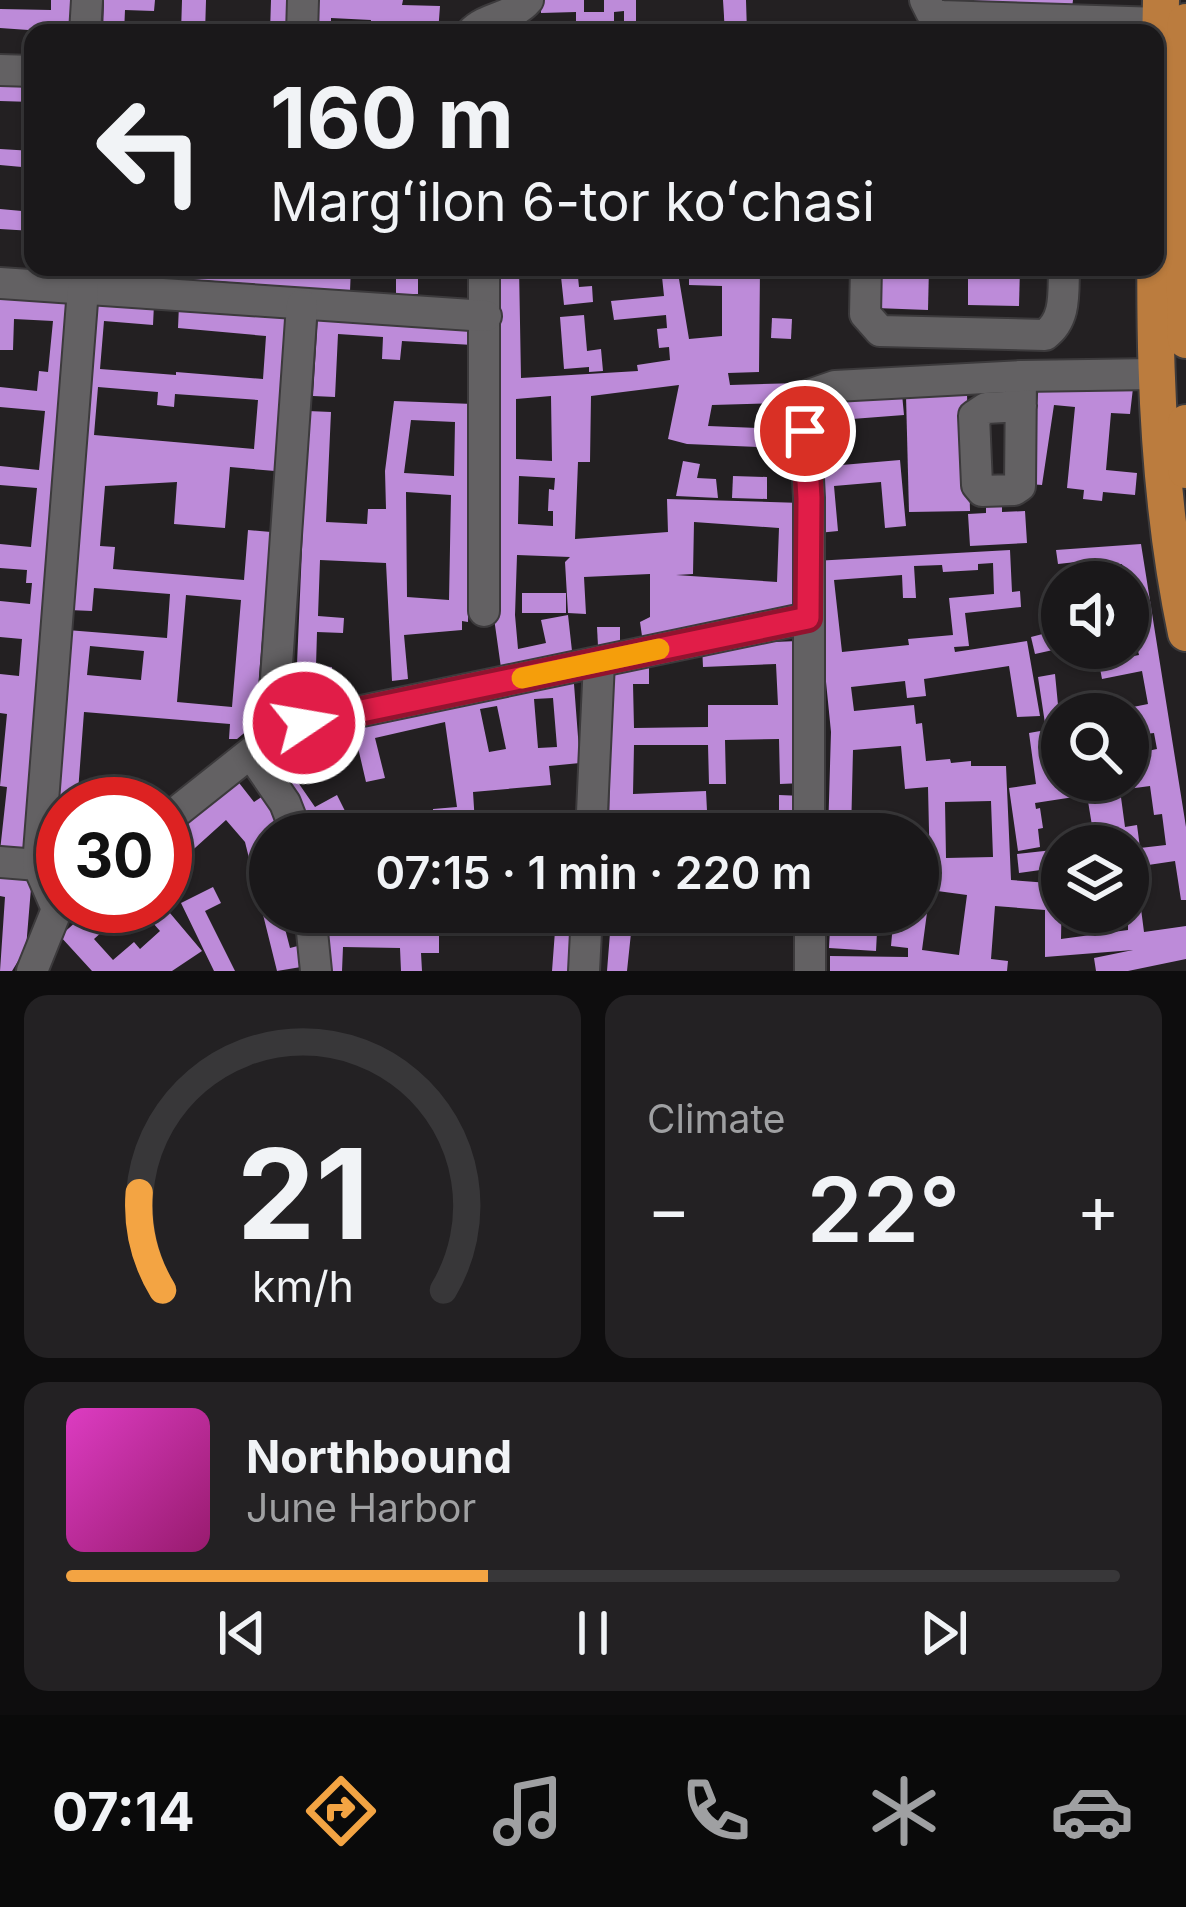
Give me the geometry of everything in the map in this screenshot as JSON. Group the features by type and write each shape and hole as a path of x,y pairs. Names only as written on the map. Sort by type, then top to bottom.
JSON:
{"main road":[{"path":"1169,15 1175,211 1186,340"},
{"path":"1156,276 1154,374 1170,548 1186,634"},
{"path":"1186,423 1186,470"}],"street":[{"path":"481,24 521,8 528,0"},
{"path":"926,0 928,9 941,16 1169,15"},
{"path":"484,276 484,611"},
{"path":"866,276 865,314 880,331 1045,335 1062,313 1064,276"},
{"path":"0,283 71,281 302,305 486,316"},
{"path":"43,777 71,281"},
{"path":"289,813 262,746 302,305"},
{"path":"809,813 809,498 804,403 809,395 835,386 1022,391 1154,374"},
{"path":"192,800 262,746 304,723 808,618"},
{"path":"592,813 598,662"},
{"path":"0,862 36,866"},
{"path":"312,933 316,971"},
{"path":"584,971 586,933"},
{"path":"809,933 810,971"},
{"path":"38,958 64,971"}],"building":[{"path":"51,0 72,0 71,24 0,28 0,9 51,10"},
{"path":"104,0 155,0 154,11 125,10 124,24 103,24"},
{"path":"182,0 206,0 205,24 181,24"},
{"path":"271,0 294,0 293,24 270,24"},
{"path":"311,0 403,0 402,5 440,6 439,24 371,24 371,20 331,18 331,24 310,24"},
{"path":"541,0 584,0 584,12 604,12 604,0 636,0 636,24 624,24 624,11 614,12 614,24 576,24 576,12 541,13"},
{"path":"723,0 746,0 747,24 724,24"},
{"path":"946,0 1073,0 1071,17 946,8"},
{"path":"0,78 24,79 24,102 0,101"},
{"path":"0,149 24,150 24,167 0,165"},
{"path":"0,209 24,211 24,230 0,229"},
{"path":"146,276 351,276 350,291"},
{"path":"396,276 418,276 418,294 396,294"},
{"path":"497,276 519,276 521,378 638,371 637,365 670,360 669,347 659,348 657,329 667,328 666,315 614,320 611,301 664,296 662,276 678,276 689,339 722,336 722,286 689,285 689,276 760,276 759,372 728,373 730,385 801,383 804,453 668,439 679,385 591,396 590,462 578,462 575,539 668,532 667,499 802,503 802,606 643,643 640,622 650,617 650,574 584,577 586,614 568,613 565,562 570,557 517,555 518,649 546,643 541,620 568,615 573,660 502,675 494,618 495,378 499,378","holes":["551,396 552,461 516,459 516,399","782,403 783,429 708,426 712,405","519,476 555,478 548,511 553,511 553,526 518,524","694,522 779,528 777,582 676,575 693,574"]},
{"path":"561,276 578,276 579,287 592,286 593,302 564,305"},
{"path":"877,276 929,276 928,310 876,308"},
{"path":"968,276 1020,276 1019,306 968,305"},
{"path":"0,292 77,296 23,854 0,851 7,787 0,786 7,714 0,713 0,674 19,676 22,639 0,637 0,601 30,604 32,583 26,583 27,570 0,568 0,544 31,547 37,488 0,485 0,466 39,470 45,411 0,407 0,387 37,391 39,371 48,372 53,321 14,319 13,350 0,350"},
{"path":"86,298 154,304 153,325 104,321 100,369 263,379 266,336 178,328 179,305 288,314 275,471 230,467 225,528 174,524 177,482 105,486 100,546 115,547 113,569 244,580 248,530 271,532 255,724 237,739 229,739 230,724 84,712 79,777 55,777 67,630 167,638 170,594 94,588 92,611 69,610","holes":["98,387 158,392 157,405 174,407 175,394 258,400 254,449 94,435","186,595 241,600 232,707 177,702","90,646 144,651 141,680 87,675"]},
{"path":"318,314 475,324 473,345 402,341 400,360 382,359 383,337 338,334 335,397 313,396"},
{"path":"584,315 587,351 601,349 603,371 564,369 560,317"},
{"path":"772,318 792,319 791,339 771,338"},
{"path":"1039,384 1133,388 1130,414 1111,413 1106,470 1137,473 1135,495 1103,492 1102,501 1083,499 1084,490 1067,488 1075,407 1054,405 1042,485 1029,484"},
{"path":"902,394 904,415 826,421 830,466 900,460 906,526 885,528 881,482 834,486 838,531 818,533 807,402"},
{"path":"967,394 970,511 909,512 906,395"},
{"path":"394,401 473,404 468,622 462,621 462,630 404,635 408,679 392,681 386,563 320,560 318,616 344,618 343,633 317,632 316,666 332,667 331,689 296,687 308,411 331,412 326,522 367,524 368,509 386,509 385,471","holes":["411,420 455,422 454,476 404,473","406,492 451,495 449,600 407,597"]},
{"path":"683,461 700,464 697,478 716,479 718,498 676,496"},
{"path":"733,476 767,477 767,499 732,498"},
{"path":"1002,503 1002,512 1025,511 1027,543 970,546 968,514 986,513 986,504"},
{"path":"1141,544 1144,561 1094,560 1058,561 1056,550"},
{"path":"1010,550 1012,592 1020,591 1021,607 965,613 969,646 954,647 955,652 1027,641 1040,716 1017,717 1009,666 924,679 926,696 907,698 905,681 851,687 854,711 914,705 916,724 922,723 926,761 1006,766 1011,880 1041,882 1041,910 995,906 991,959 1008,961 1007,971 830,971 830,956 908,957 908,948 891,946 892,933 924,933 922,950 959,955 967,895 939,891 939,813 929,813 928,787 905,789 901,746 853,750 852,813 829,813 831,732 814,561","holes":["993,563 994,594 949,598 953,635 842,652 834,580 902,575 903,598 916,598 914,566 942,565 943,572 978,570 978,564","991,801 993,857 946,858 945,802"]},
{"path":"522,593 566,593 566,613 522,613"},
{"path":"1149,594 1186,827 1186,900 1181,900 1175,861 1149,865 1149,847 1166,845 1162,814 1154,815 1149,786 1149,751 1157,749 1154,733 1149,734 1149,693 1142,671 1102,679 1100,669 1149,669"},
{"path":"597,627 620,627 620,646 598,646"},
{"path":"1041,634 1041,653 1035,654 1031,637"},
{"path":"798,641 803,783 780,784 779,739 725,740 726,784 709,784 708,745 634,745 633,794 706,791 707,811 609,813 611,663 649,663 649,684 633,684 634,728 708,727 708,705 778,705 776,664 703,667 702,645"},
{"path":"573,671 580,763 549,766 551,785 473,792 474,813 433,813 433,809 457,807 445,722 375,738 385,778 366,782 356,739 329,745 325,727","holes":["553,698 557,747 538,748 534,699","497,706 506,749 489,752 480,709"]},
{"path":"1055,674 1057,693 1041,693 1041,697 1038,677"},
{"path":"318,724 328,756 315,763 306,752 286,765 315,807 337,795 346,813 295,813 258,757"},
{"path":"1041,731 1041,801 1048,801 1035,803 1043,825 1038,829 1040,847 1018,851 1009,788 1036,784 1029,733"},
{"path":"236,779 254,802 269,792 284,813 249,813 249,858 245,842 226,820 192,851 192,818"},
{"path":"779,795 803,796 803,813 779,813"},
{"path":"1088,801 1121,801 1125,825 1092,825"},
{"path":"1041,851 1041,870 1019,873 1017,854"},
{"path":"0,873 32,876 26,948 12,971 0,971 5,897 0,896"},
{"path":"213,887 221,903 205,911 235,971 214,971 192,926 192,898"},
{"path":"1186,926 1186,959 1128,971 1096,971 1094,958 1133,950 1045,957 1045,933 1061,933 1061,939"},
{"path":"101,933 94,939 113,960 134,942 140,949 158,933 187,933 202,951 172,971 92,971 60,936"},
{"path":"268,933 286,933 290,948 313,942 313,965 277,971"},
{"path":"321,933 439,933 439,953 421,953 422,971 401,971 400,948 343,947 342,971 320,971"},
{"path":"555,933 576,933 573,971 552,971"},
{"path":"610,933 631,933 627,971 607,971"},
{"path":"830,933 877,933 876,951 829,948"}],"slow traffic":[{"path":"522,678 659,649"}],"route":[{"path":"304,723 808,618 805,431"}]}
